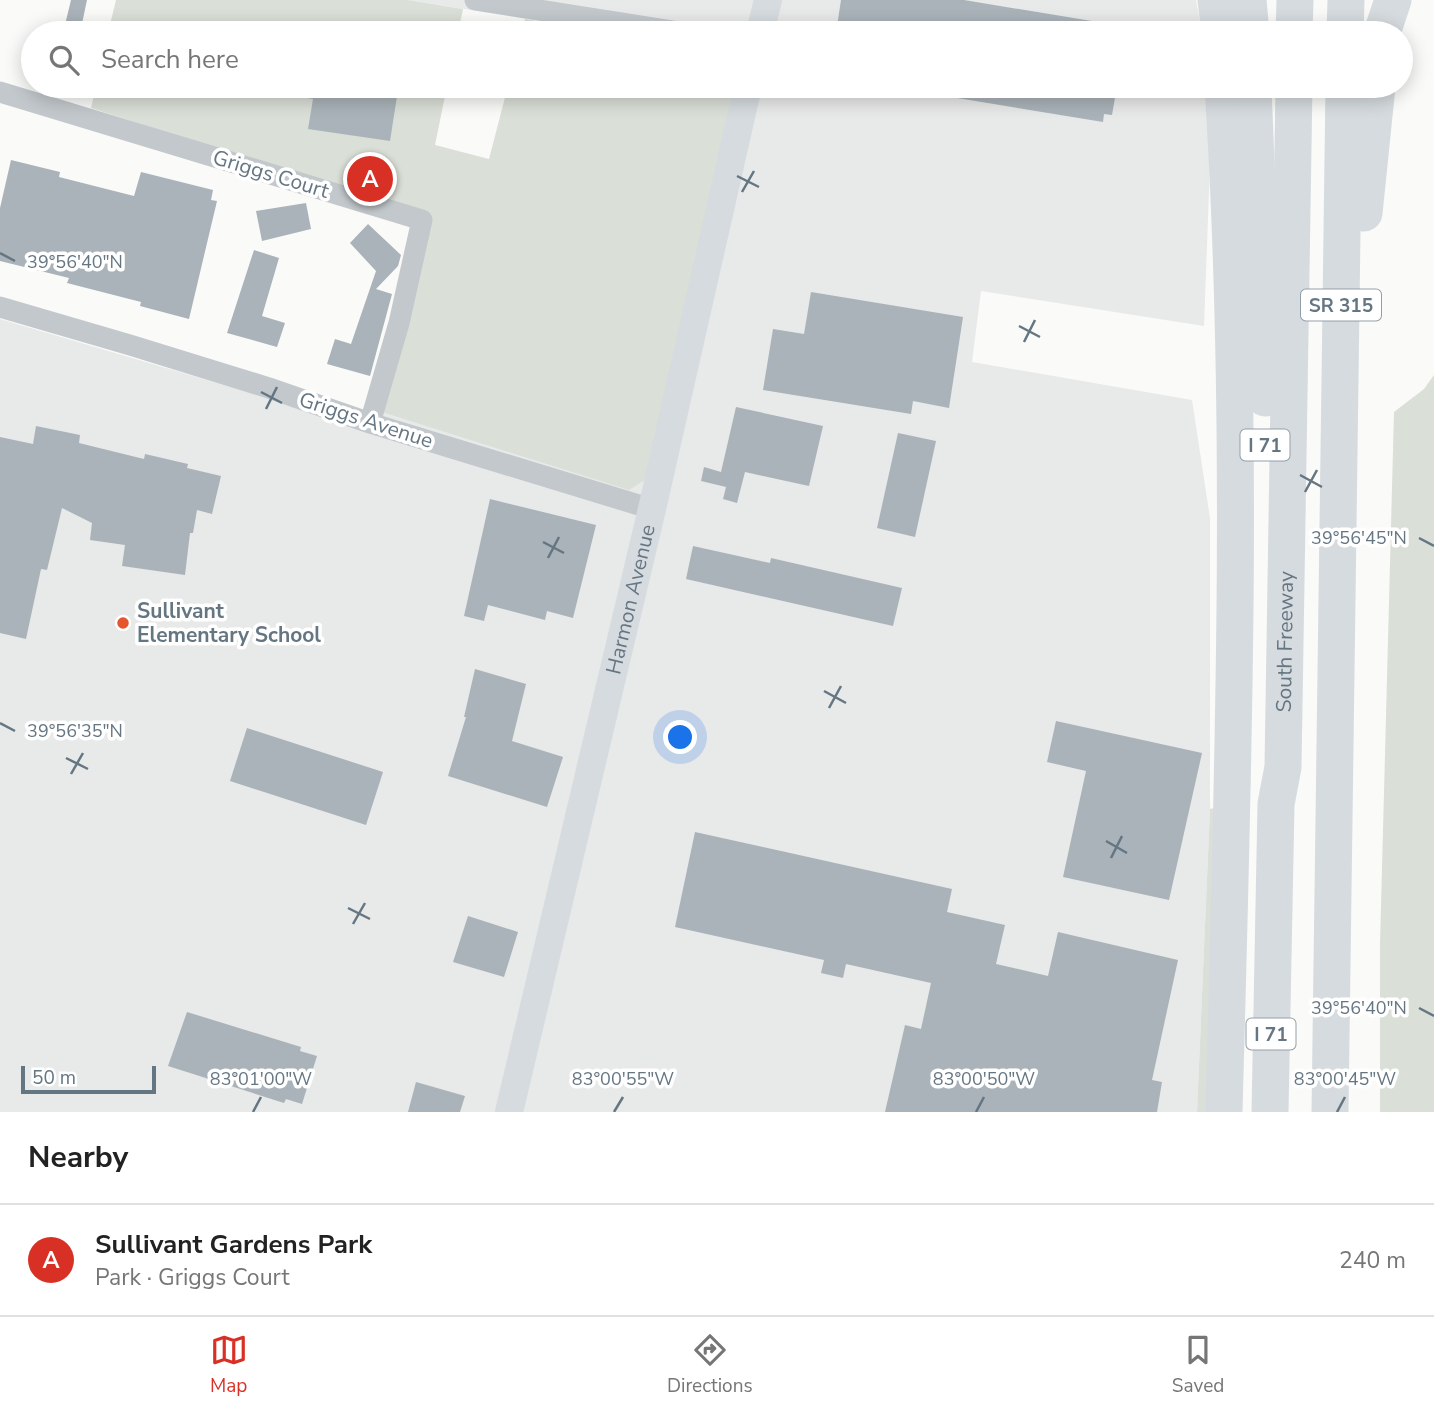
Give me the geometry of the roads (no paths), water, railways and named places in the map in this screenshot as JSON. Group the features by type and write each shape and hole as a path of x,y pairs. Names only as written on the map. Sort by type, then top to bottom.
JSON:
{"highway":[{"path":"1216,0 1219,21"},
{"path":"1248,0 1250,21"},
{"path":"1294,21 1295,0"},
{"path":"1345,21 1346,0"},
{"path":"1386,21 1393,0"},
{"path":"1224,98 1231,205 1235,383 1234,717 1224,1112"},
{"name":"I 71","path":"1253,98 1265,375 1265,764 1276,804"},
{"name":"South Freeway","path":"1270,1112 1276,804 1283,767 1294,98"},
{"name":"SR 315","path":"1338,524 1344,98"},
{"path":"1330,1112 1338,524 1376,98"}],"main road":[{"path":"764,21 768,0"},
{"name":"Harmon Avenue","path":"509,1112 652,509 745,98"}],"street":[{"path":"475,0 609,21"},
{"name":"Griggs Court","path":"0,92 422,220 399,323 370,423"},
{"name":"Griggs Avenue","path":"0,307 251,382 370,423 652,509"}],"place":[{"name":"Sullivant Gardens Park","path":"370,179"},
{"name":"Sullivant Elementary School","path":"123,623"}]}
